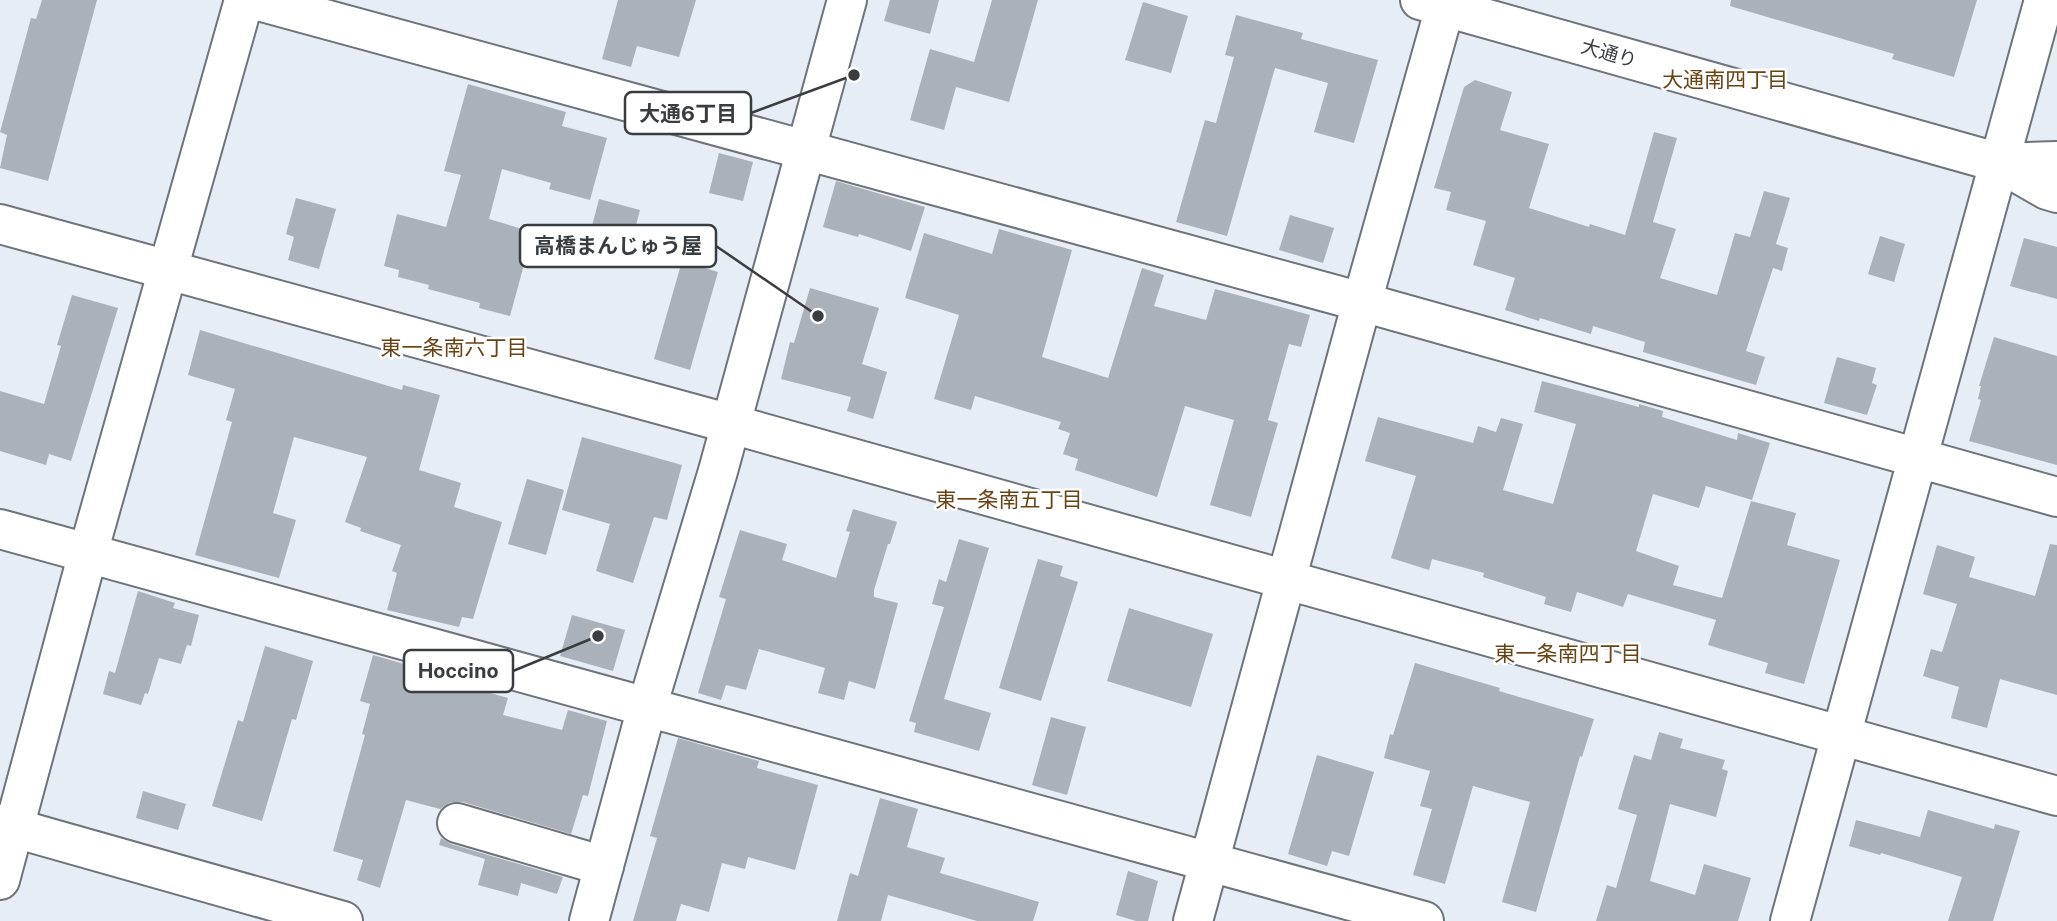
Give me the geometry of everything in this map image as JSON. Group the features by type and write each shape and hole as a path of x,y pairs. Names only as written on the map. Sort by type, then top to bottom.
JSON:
{"main road":[{"path":"0,880 7,826 88,553 244,0"},
{"path":"255,0 1362,302 2057,497"},
{"path":"589,921 647,707 731,424 847,0"},
{"path":"1790,921 2044,0"},
{"path":"1194,921 1362,302 1438,2"},
{"name":"大通り","path":"1438,2 2000,163 2047,190 2057,192"},
{"name":"大通り","path":"2000,163 2057,161"},
{"path":"0,224 731,424 2057,796"},
{"path":"0,529 1424,921"},
{"path":"457,823 604,866"},
{"path":"7,826 343,921"}],"building":[{"path":"42,0 97,0 48,181 0,168 7,135 0,132 31,18 36,19"},
{"path":"618,0 696,0 679,57 637,46 631,67 602,59"},
{"path":"890,0 939,0 930,34 884,21"},
{"path":"992,0 1038,0 1009,102 956,87 944,130 910,120 930,49 974,62"},
{"path":"1731,0 1977,0 1954,77 1892,59 1894,54 1730,6"},
{"path":"1143,2 1188,16 1171,73 1125,60"},
{"path":"1236,15 1303,33 1301,39 1378,60 1354,143 1314,132 1328,83 1275,68 1227,236 1176,222 1205,120 1216,123 1234,57 1225,55"},
{"path":"1475,80 1512,92 1500,130 1549,144 1529,208 1589,227 1590,224 1625,235 1654,132 1677,138 1653,222 1676,229 1660,278 1717,295 1735,233 1750,237 1764,191 1790,198 1776,244 1788,248 1782,271 1773,268 1746,351 1765,357 1756,385 1643,352 1645,342 1593,326 1591,334 1505,310 1515,278 1473,265 1486,221 1446,210 1451,192 1434,188 1464,87"},
{"path":"468,84 566,112 562,126 607,138 590,200 549,189 551,183 502,169 489,219 529,231 520,260 525,261 510,316 479,308 480,303 428,289 429,285 398,277 399,270 384,266 397,214 446,227 461,175 444,171"},
{"path":"719,153 753,162 743,201 709,193"},
{"path":"836,181 925,207 911,251 859,234 858,237 823,227"},
{"path":"296,198 336,209 319,269 288,260 294,237 286,234"},
{"path":"599,199 640,210 633,237 592,226"},
{"path":"1290,215 1334,228 1323,263 1279,250"},
{"path":"999,229 1072,250 1042,357 1108,378 1142,268 1164,275 1154,306 1206,320 1215,289 1310,315 1301,347 1289,344 1268,420 1278,423 1251,517 1210,505 1234,420 1185,406 1157,497 1075,470 1078,459 1063,454 1070,433 1058,429 1061,422 975,396 971,410 934,399 959,315 905,298 924,233 992,254"},
{"path":"1880,236 1905,244 1894,282 1868,274"},
{"path":"2024,238 2057,247 2057,299 2010,286"},
{"path":"682,261 718,272 690,370 654,359"},
{"path":"810,288 879,308 862,364 887,372 873,419 847,411 851,397 781,379 790,342 794,343"},
{"path":"72,295 118,308 71,461 49,454 46,465 0,451 0,391 44,404"},
{"path":"200,330 402,390 403,385 440,395 419,470 461,483 454,507 502,522 473,619 462,617 459,627 387,610 397,573 392,571 401,545 360,531 361,528 345,522 367,457 294,437 273,513 296,520 279,578 195,555 232,422 226,420 235,389 188,375"},
{"path":"1994,337 2057,356 2057,465 1969,441 1981,400 1978,399 1979,386"},
{"path":"1837,357 1876,368 1872,383 1877,385 1867,415 1824,403"},
{"path":"1542,381 1663,411 1662,417 1737,440 1738,433 1770,443 1752,500 1706,486 1699,508 1653,494 1636,551 1679,566 1673,585 1722,598 1751,501 1796,513 1787,545 1840,560 1804,684 1765,673 1768,663 1708,645 1716,620 1628,594 1623,607 1577,592 1571,612 1544,604 1546,597 1483,577 1484,573 1432,559 1429,570 1391,558 1416,476 1365,461 1378,417 1473,443 1478,426 1496,432 1501,418 1523,424 1503,490 1553,504 1576,424 1534,412"},
{"path":"582,437 682,465 667,520 654,517 633,583 596,571 610,524 562,510"},
{"path":"527,479 564,490 546,555 508,544"},
{"path":"853,509 897,522 874,590 874,597 898,603 875,689 849,681 844,700 818,693 825,668 759,649 746,690 726,685 721,700 698,693 726,599 719,597 740,530 787,544 782,560 836,578 850,532 846,531"},
{"path":"959,539 989,548 944,699 991,713 979,751 914,732 916,723 909,721 944,607 932,604 939,579 946,582"},
{"path":"2050,544 2057,545 2057,695 2000,679 1987,728 1951,718 1959,687 1923,676 1931,649 1942,652 1957,604 1923,594 1937,545 1975,557 1969,577 2035,596"},
{"path":"1038,559 1063,566 1060,576 1078,582 1041,701 999,688"},
{"path":"138,591 175,603 173,608 199,615 191,646 187,645 181,664 159,658 148,694 145,693 141,705 103,694 109,671 115,673"},
{"path":"1129,608 1213,634 1191,707 1107,681"},
{"path":"572,615 625,630 613,671 560,656"},
{"path":"265,646 313,661 296,720 292,719 262,821 212,806 238,720 243,722"},
{"path":"373,655 466,682 465,686 508,698 503,715 562,730 568,710 607,721 588,796 583,795 571,834 463,802 451,802 440,809 406,800 380,888 357,880 363,860 333,851 365,735 362,734 370,704 360,701"},
{"path":"1415,663 1594,719 1582,757 1580,756 1536,912 1502,902 1530,802 1473,786 1445,884 1413,875 1432,809 1420,806 1430,771 1384,758"},
{"path":"1051,717 1086,727 1067,795 1032,785"},
{"path":"1659,732 1683,739 1680,748 1725,760 1722,769 1728,771 1716,817 1670,804 1650,881 1695,895 1704,864 1751,878 1738,921 1596,921 1607,885 1616,888 1637,815 1618,809 1634,755 1651,760"},
{"path":"678,738 759,761 757,768 818,785 795,870 748,857 745,869 722,863 709,912 681,904 676,921 633,921 657,838 650,836"},
{"path":"1317,755 1374,772 1349,856 1332,851 1327,866 1288,854"},
{"path":"143,791 186,804 178,830 136,818"},
{"path":"880,798 918,809 907,847 945,858 940,873 1039,902 1033,921 977,921 888,895 881,921 837,921 850,873 858,876"},
{"path":"1928,810 1994,829 1995,824 2020,831 1993,921 1948,921 1962,877 1849,846 1856,820 1920,837"},
{"path":"441,838 451,844 563,877 557,894 521,883 518,896 478,885 485,859 439,845"},
{"path":"1128,871 1158,881 1148,921 1136,921 1116,915"}],"place":[{"name":"大通6丁目","path":"854,75"},
{"name":"高橋まんじゅう屋","path":"818,316"},
{"name":"Hoccino","path":"598,636"}],"district":[{"name":"大通南四丁目","path":"1725,79"},
{"name":"東一条南六丁目","path":"454,347"},
{"name":"東一条南五丁目","path":"1009,499"},
{"name":"東一条南四丁目","path":"1568,653"}]}
